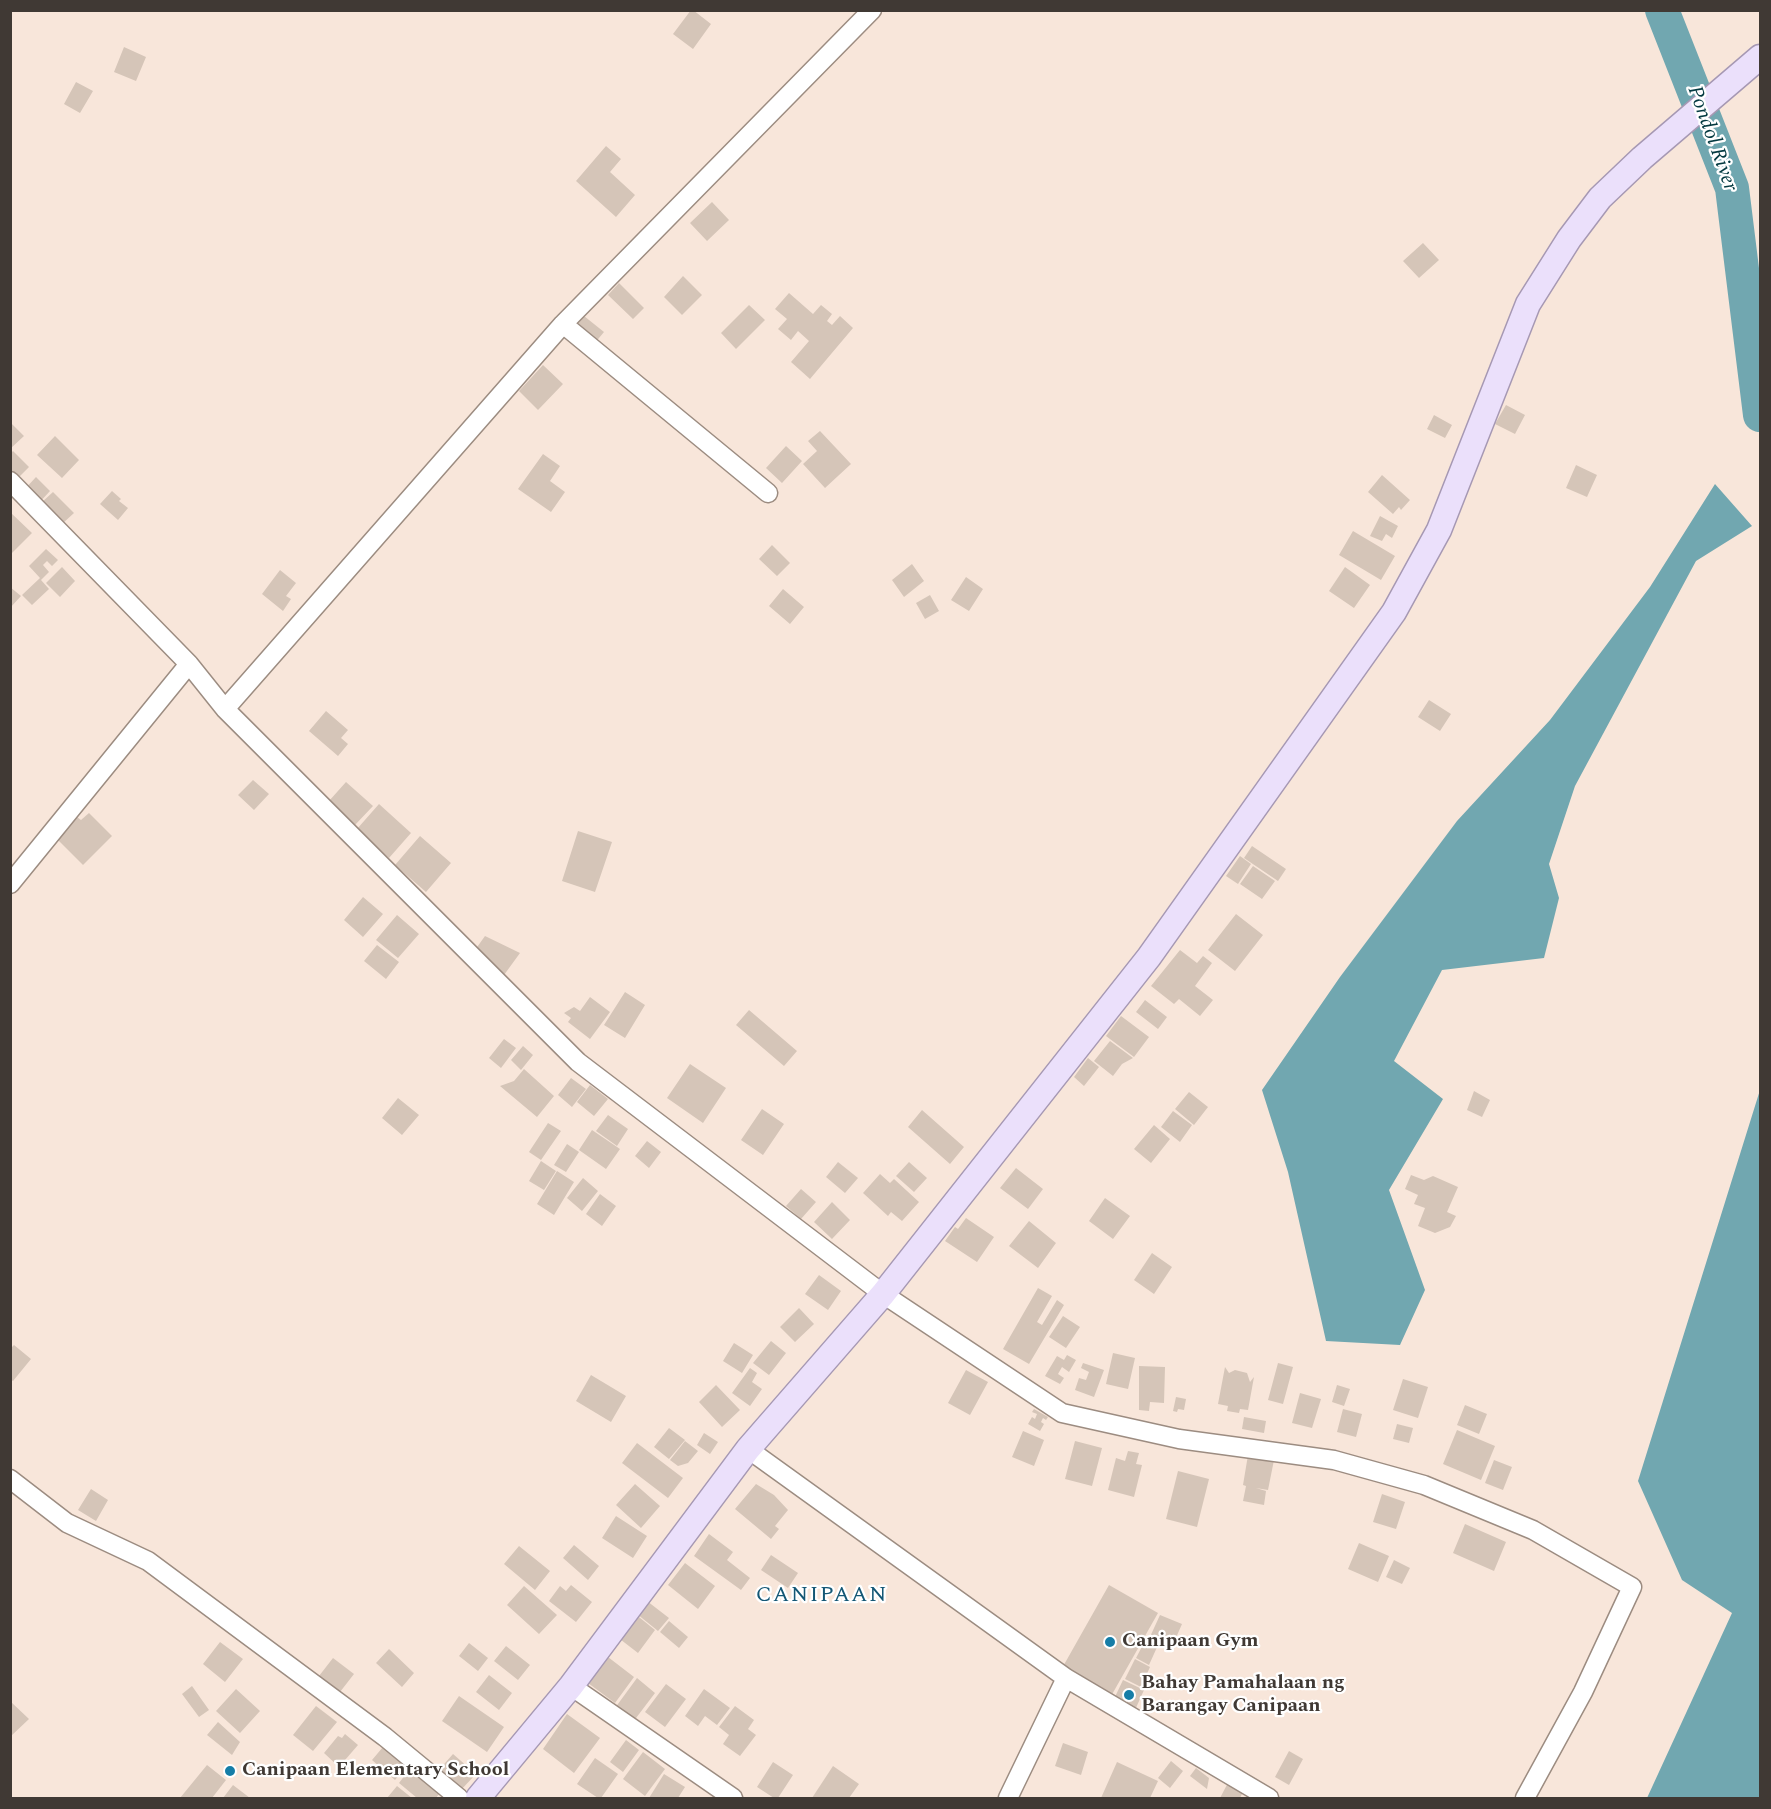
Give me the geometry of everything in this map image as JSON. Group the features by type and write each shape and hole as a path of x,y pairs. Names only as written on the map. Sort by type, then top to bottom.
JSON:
{"main road":[{"path":"478,1798 571,1686 748,1449 883,1294 1149,957 1394,612 1439,530 1528,304 1569,239 1600,198 1642,158 1759,58"}],"street":[{"path":"225,709 563,324 872,10"},
{"path":"563,324 768,493"},
{"path":"10,481 189,664 225,709 578,1062 883,1294 1062,1413 1179,1439 1334,1460 1424,1485 1533,1530 1632,1587 1583,1692 1525,1798"},
{"path":"10,884 189,664"},
{"path":"748,1449 1066,1678 1269,1798"},
{"path":"10,1479 67,1523 148,1561 386,1737 459,1798"},
{"path":"1008,1798 1066,1678"},
{"path":"571,1686 733,1798"}],"water":[{"path":"1715,484 1752,526 1696,561 1575,786 1549,864 1559,898 1544,958 1442,970 1394,1061 1443,1099 1389,1190 1425,1290 1400,1345 1326,1341 1288,1172 1262,1090 1340,977 1457,821 1550,720 1650,587"},
{"path":"1760,1090 1760,1798 1647,1798 1732,1613 1682,1580 1638,1481"}],"building":[{"path":"691,10 711,24 693,49 673,34"},
{"path":"124,47 146,57 136,81 114,72"},
{"path":"76,82 93,91 80,113 64,104"},
{"path":"606,146 621,159 610,172 635,195 616,217 576,181"},
{"path":"712,202 729,220 707,241 690,223"},
{"path":"1423,243 1439,260 1419,278 1403,261"},
{"path":"683,276 702,295 682,315 664,297"},
{"path":"619,283 644,308 633,319 608,295"},
{"path":"789,293 813,314 821,305 832,314 827,321 832,325 840,316 853,328 810,379 791,362 809,341 798,331 791,340 778,329 787,319 775,309"},
{"path":"749,305 765,320 736,349 721,333"},
{"path":"584,316 604,332 594,344 574,329"},
{"path":"543,365 563,384 538,410 519,391"},
{"path":"1506,405 1525,415 1515,434 1495,424"},
{"path":"1434,415 1452,425 1445,438 1427,429"},
{"path":"10,422 24,436 10,449"},
{"path":"820,431 851,464 825,488 803,464 817,451 808,441"},
{"path":"55,436 79,460 62,478 37,455"},
{"path":"786,446 802,461 782,483 766,468"},
{"path":"13,451 29,467 16,480 10,474 10,454"},
{"path":"543,454 560,466 550,481 565,492 551,512 518,489"},
{"path":"1576,465 1597,475 1587,497 1566,488"},
{"path":"1382,475 1410,500 1401,510 1399,507 1393,514 1368,492"},
{"path":"36,477 50,491 38,504 24,490"},
{"path":"112,491 128,508 118,520 100,504"},
{"path":"53,492 74,513 62,524 41,503"},
{"path":"10,512 32,533 10,555"},
{"path":"1380,516 1398,526 1392,538 1386,534 1382,541 1370,536"},
{"path":"1353,531 1395,556 1381,580 1339,555"},
{"path":"772,545 790,563 777,576 759,559"},
{"path":"46,549 58,560 52,566 47,561 43,565 49,572 41,580 49,589 32,605 22,595 40,578 29,566"},
{"path":"912,564 924,581 904,597 892,580"},
{"path":"62,567 75,581 60,597 46,583"},
{"path":"1345,567 1370,585 1354,608 1329,591"},
{"path":"280,570 296,583 286,596 291,599 283,611 262,594"},
{"path":"966,577 983,589 969,611 951,600"},
{"path":"10,587 21,596 10,608"},
{"path":"783,589 804,607 790,624 769,606"},
{"path":"930,595 939,611 925,619 916,603"},
{"path":"1429,700 1451,714 1440,731 1418,717"},
{"path":"326,711 348,730 341,738 348,744 338,756 309,731"},
{"path":"253,780 269,794 254,810 238,795"},
{"path":"346,782 373,806 355,825 329,801"},
{"path":"379,804 411,833 389,858 357,829"},
{"path":"89,813 112,836 83,865 56,838 77,817 81,820"},
{"path":"578,831 612,842 595,892 562,881"},
{"path":"420,836 451,863 426,892 395,865"},
{"path":"1252,846 1286,869 1278,881 1244,858"},
{"path":"1240,856 1251,864 1238,884 1226,876"},
{"path":"1253,866 1275,881 1262,899 1240,884"},
{"path":"363,897 383,914 363,937 344,920"},
{"path":"1236,914 1263,935 1235,971 1208,950"},
{"path":"397,915 419,934 398,958 376,940"},
{"path":"485,936 520,953 504,975 475,950"},
{"path":"377,945 399,962 386,979 364,961"},
{"path":"1180,950 1197,963 1203,956 1212,963 1195,986 1213,1000 1200,1016 1179,999 1174,1004 1151,986"},
{"path":"625,992 645,1005 625,1038 604,1025"},
{"path":"590,997 610,1012 590,1039 568,1022 571,1018 564,1013 574,1007 580,1011"},
{"path":"1145,1000 1167,1017 1158,1029 1136,1012"},
{"path":"749,1010 797,1051 784,1066 736,1025"},
{"path":"1121,1016 1149,1037 1134,1057 1106,1036"},
{"path":"504,1039 516,1048 501,1068 489,1058"},
{"path":"1110,1041 1133,1058 1122,1064 1113,1076 1094,1061"},
{"path":"523,1046 533,1055 521,1070 511,1060"},
{"path":"1088,1058 1099,1067 1084,1086 1074,1077"},
{"path":"690,1064 726,1088 703,1123 667,1098"},
{"path":"524,1069 554,1096 537,1117 500,1086 514,1081"},
{"path":"571,1078 586,1089 572,1107 558,1095"},
{"path":"590,1085 608,1099 594,1116 577,1102"},
{"path":"1474,1091 1490,1100 1482,1117 1467,1110"},
{"path":"1189,1092 1208,1107 1194,1125 1175,1109"},
{"path":"398,1098 419,1115 402,1135 382,1118"},
{"path":"762,1109 784,1124 763,1155 741,1140"},
{"path":"922,1110 964,1147 950,1164 908,1127"},
{"path":"1173,1111 1192,1125 1180,1142 1161,1127"},
{"path":"608,1115 628,1129 617,1146 596,1131"},
{"path":"548,1123 561,1131 541,1160 529,1152"},
{"path":"1154,1125 1170,1139 1151,1163 1134,1149"},
{"path":"592,1130 620,1149 606,1169 579,1150"},
{"path":"647,1141 661,1152 649,1168 635,1156"},
{"path":"567,1144 579,1152 566,1172 554,1165"},
{"path":"541,1161 556,1171 544,1190 529,1181"},
{"path":"838,1162 858,1178 845,1193 826,1177"},
{"path":"909,1162 927,1178 914,1192 896,1176"},
{"path":"1016,1168 1043,1189 1028,1209 1000,1188"},
{"path":"557,1171 574,1182 554,1215 537,1204"},
{"path":"880,1174 890,1183 894,1179 919,1202 902,1221 891,1212 888,1216 863,1193"},
{"path":"1411,1175 1424,1180 1433,1176 1458,1187 1447,1212 1456,1216 1450,1227 1435,1233 1418,1226 1425,1208 1414,1204 1418,1195 1405,1189"},
{"path":"583,1178 598,1191 582,1211 567,1198"},
{"path":"801,1189 816,1202 801,1219 786,1206"},
{"path":"600,1194 616,1206 602,1226 586,1214"},
{"path":"1105,1198 1130,1216 1113,1239 1089,1221"},
{"path":"832,1202 850,1220 832,1239 814,1222"},
{"path":"966,1218 994,1237 977,1262 945,1241 955,1227 958,1229"},
{"path":"1029,1221 1056,1243 1038,1268 1009,1246"},
{"path":"1152,1253 1172,1267 1154,1294 1134,1280"},
{"path":"819,1275 841,1291 828,1310 805,1294"},
{"path":"1038,1288 1052,1296 1037,1322 1042,1325 1057,1300 1064,1305 1029,1364 1003,1349"},
{"path":"799,1308 814,1324 795,1342 780,1327"},
{"path":"1063,1316 1080,1327 1066,1348 1049,1337"},
{"path":"771,1341 786,1353 769,1375 753,1363"},
{"path":"734,1343 753,1355 742,1373 723,1361"},
{"path":"14,1345 31,1359 13,1381 10,1379 10,1349"},
{"path":"1113,1353 1135,1358 1128,1389 1106,1384"},
{"path":"1067,1355 1076,1360 1069,1372 1062,1367 1058,1374 1064,1378 1060,1384 1045,1376 1057,1356 1064,1360"},
{"path":"1083,1363 1104,1370 1094,1397 1075,1390 1079,1378 1086,1380 1089,1372 1081,1368"},
{"path":"1278,1363 1293,1367 1283,1404 1268,1400"},
{"path":"1139,1366 1165,1367 1164,1403 1150,1402 1149,1411 1139,1410"},
{"path":"1225,1367 1229,1373 1235,1370 1247,1373 1250,1382 1254,1377 1248,1410 1240,1409 1239,1413 1227,1411 1228,1406 1218,1404"},
{"path":"750,1368 757,1373 752,1382 762,1389 750,1406 732,1393"},
{"path":"966,1370 988,1382 970,1415 948,1403"},
{"path":"591,1375 626,1396 611,1422 576,1401"},
{"path":"1403,1379 1428,1387 1418,1418 1393,1410"},
{"path":"716,1385 740,1410 722,1427 699,1402"},
{"path":"1337,1385 1350,1389 1344,1406 1332,1402"},
{"path":"1300,1393 1321,1399 1312,1428 1292,1423"},
{"path":"1176,1397 1186,1399 1184,1410 1173,1411"},
{"path":"1465,1405 1487,1414 1479,1434 1457,1425"},
{"path":"1034,1409 1048,1417 1046,1420 1043,1418 1041,1422 1044,1424 1040,1431 1028,1424 1032,1417 1035,1419 1037,1414 1032,1412"},
{"path":"1343,1409 1362,1414 1356,1437 1337,1432"},
{"path":"1244,1417 1266,1421 1264,1433 1242,1429"},
{"path":"1397,1424 1413,1428 1409,1443 1393,1439"},
{"path":"669,1428 685,1440 669,1459 654,1447"},
{"path":"1457,1430 1495,1446 1481,1480 1443,1464"},
{"path":"1023,1431 1044,1440 1034,1466 1012,1457"},
{"path":"704,1433 718,1442 710,1454 697,1445"},
{"path":"685,1441 698,1451 688,1463 678,1466 670,1460"},
{"path":"1075,1441 1102,1448 1092,1486 1065,1479"},
{"path":"637,1443 683,1478 668,1498 622,1463"},
{"path":"1128,1451 1139,1453 1136,1464 1142,1465 1134,1497 1108,1490 1116,1458 1125,1461"},
{"path":"1248,1455 1274,1460 1268,1490 1256,1488 1266,1491 1264,1505 1243,1501"},
{"path":"1494,1460 1512,1467 1503,1490 1485,1483"},
{"path":"1178,1471 1209,1479 1197,1527 1166,1519"},
{"path":"635,1484 660,1506 641,1528 616,1505"},
{"path":"756,1484 774,1495 788,1510 775,1526 779,1529 771,1539 735,1509"},
{"path":"91,1489 108,1500 96,1521 78,1510"},
{"path":"1382,1494 1405,1502 1396,1529 1373,1522"},
{"path":"616,1516 647,1536 633,1558 602,1538"},
{"path":"1465,1524 1506,1542 1494,1571 1453,1553"},
{"path":"709,1534 733,1552 727,1560 750,1578 741,1590 694,1556"},
{"path":"1359,1543 1389,1556 1378,1582 1348,1569"},
{"path":"574,1545 599,1566 588,1580 563,1558"},
{"path":"519,1546 550,1571 535,1590 504,1564"},
{"path":"771,1555 798,1573 788,1588 761,1570"},
{"path":"1394,1560 1410,1568 1402,1584 1386,1577"},
{"path":"685,1563 715,1586 698,1609 668,1585"},
{"path":"571,1585 592,1602 576,1622 549,1601 560,1586 566,1591"},
{"name":"Canipaan Gym","path":"1109,1585 1158,1613 1110,1698 1061,1670"},
{"path":"524,1586 557,1615 539,1634 507,1605"},
{"path":"647,1601 669,1618 658,1631 637,1614"},
{"path":"634,1613 655,1630 638,1653 616,1636"},
{"path":"1160,1615 1182,1624 1171,1649 1149,1639"},
{"path":"669,1621 688,1637 679,1648 660,1632"},
{"path":"1146,1639 1158,1645 1149,1665 1136,1658"},
{"path":"220,1642 243,1659 225,1682 203,1664"},
{"path":"469,1643 488,1658 478,1671 459,1656"},
{"path":"506,1646 530,1665 518,1680 494,1661"},
{"path":"389,1649 414,1673 402,1687 376,1663"},
{"path":"608,1657 634,1677 615,1703 588,1683"},
{"path":"333,1658 354,1674 340,1692 319,1676"},
{"path":"1135,1659 1150,1667 1141,1687 1125,1679"},
{"path":"489,1675 512,1693 499,1710 476,1692"},
{"path":"637,1678 655,1693 633,1722 615,1708"},
{"name":"Bahay Pamahalaan ng Barangay Canipaan","path":"1123,1680 1144,1690 1135,1710 1114,1699"},
{"path":"666,1684 686,1699 665,1727 645,1712"},
{"path":"192,1686 209,1710 199,1717 182,1694"},
{"path":"236,1689 260,1711 240,1733 216,1711"},
{"path":"704,1689 730,1708 717,1725 705,1716 698,1726 685,1716"},
{"path":"459,1696 504,1727 487,1752 442,1721"},
{"path":"10,1701 29,1719 10,1737"},
{"path":"316,1706 337,1722 313,1751 293,1735"},
{"path":"735,1706 754,1720 748,1729 756,1735 740,1756 723,1744 729,1735 719,1727"},
{"path":"567,1714 600,1738 574,1773 543,1749"},
{"path":"218,1722 240,1742 232,1755 207,1735"},
{"path":"345,1734 358,1745 339,1767 324,1753 338,1736 342,1738"},
{"path":"626,1740 639,1750 623,1772 610,1762"},
{"path":"1063,1743 1088,1752 1081,1775 1055,1766"},
{"path":"383,1747 406,1767 395,1780 372,1760"},
{"path":"1289,1751 1303,1759 1289,1785 1275,1777"},
{"path":"643,1752 665,1769 645,1796 623,1779"},
{"path":"453,1754 476,1774 460,1791 438,1771"},
{"path":"595,1758 618,1774 601,1798 577,1784"},
{"path":"1171,1761 1183,1771 1170,1788 1158,1778"},
{"path":"773,1762 793,1775 778,1798 774,1798 757,1787"},
{"path":"1117,1762 1158,1781 1150,1798 1101,1798"},
{"path":"207,1765 226,1780 212,1798 180,1798"},
{"path":"412,1766 442,1790 436,1798 417,1798 399,1783"},
{"path":"833,1766 859,1784 849,1798 812,1798"},
{"path":"1196,1768 1209,1778 1207,1789 1190,1776"},
{"path":"664,1774 685,1787 678,1798 649,1798"},
{"path":"1230,1779 1246,1786 1240,1798 1220,1798"},
{"path":"233,1785 250,1798 223,1798"},
{"path":"397,1786 412,1798 387,1798"}],"waterway":[{"name":"Pondol River","path":"1662,10 1732,188 1760,415"}],"place":[{"name":"Canipaan Gym","path":"1110,1642"},
{"name":"Bahay Pamahalaan ng Barangay Canipaan","path":"1129,1695"},
{"name":"Canipaan Elementary School","path":"230,1771"}],"district":[{"name":"CANIPAAN","path":"822,1597"}]}
